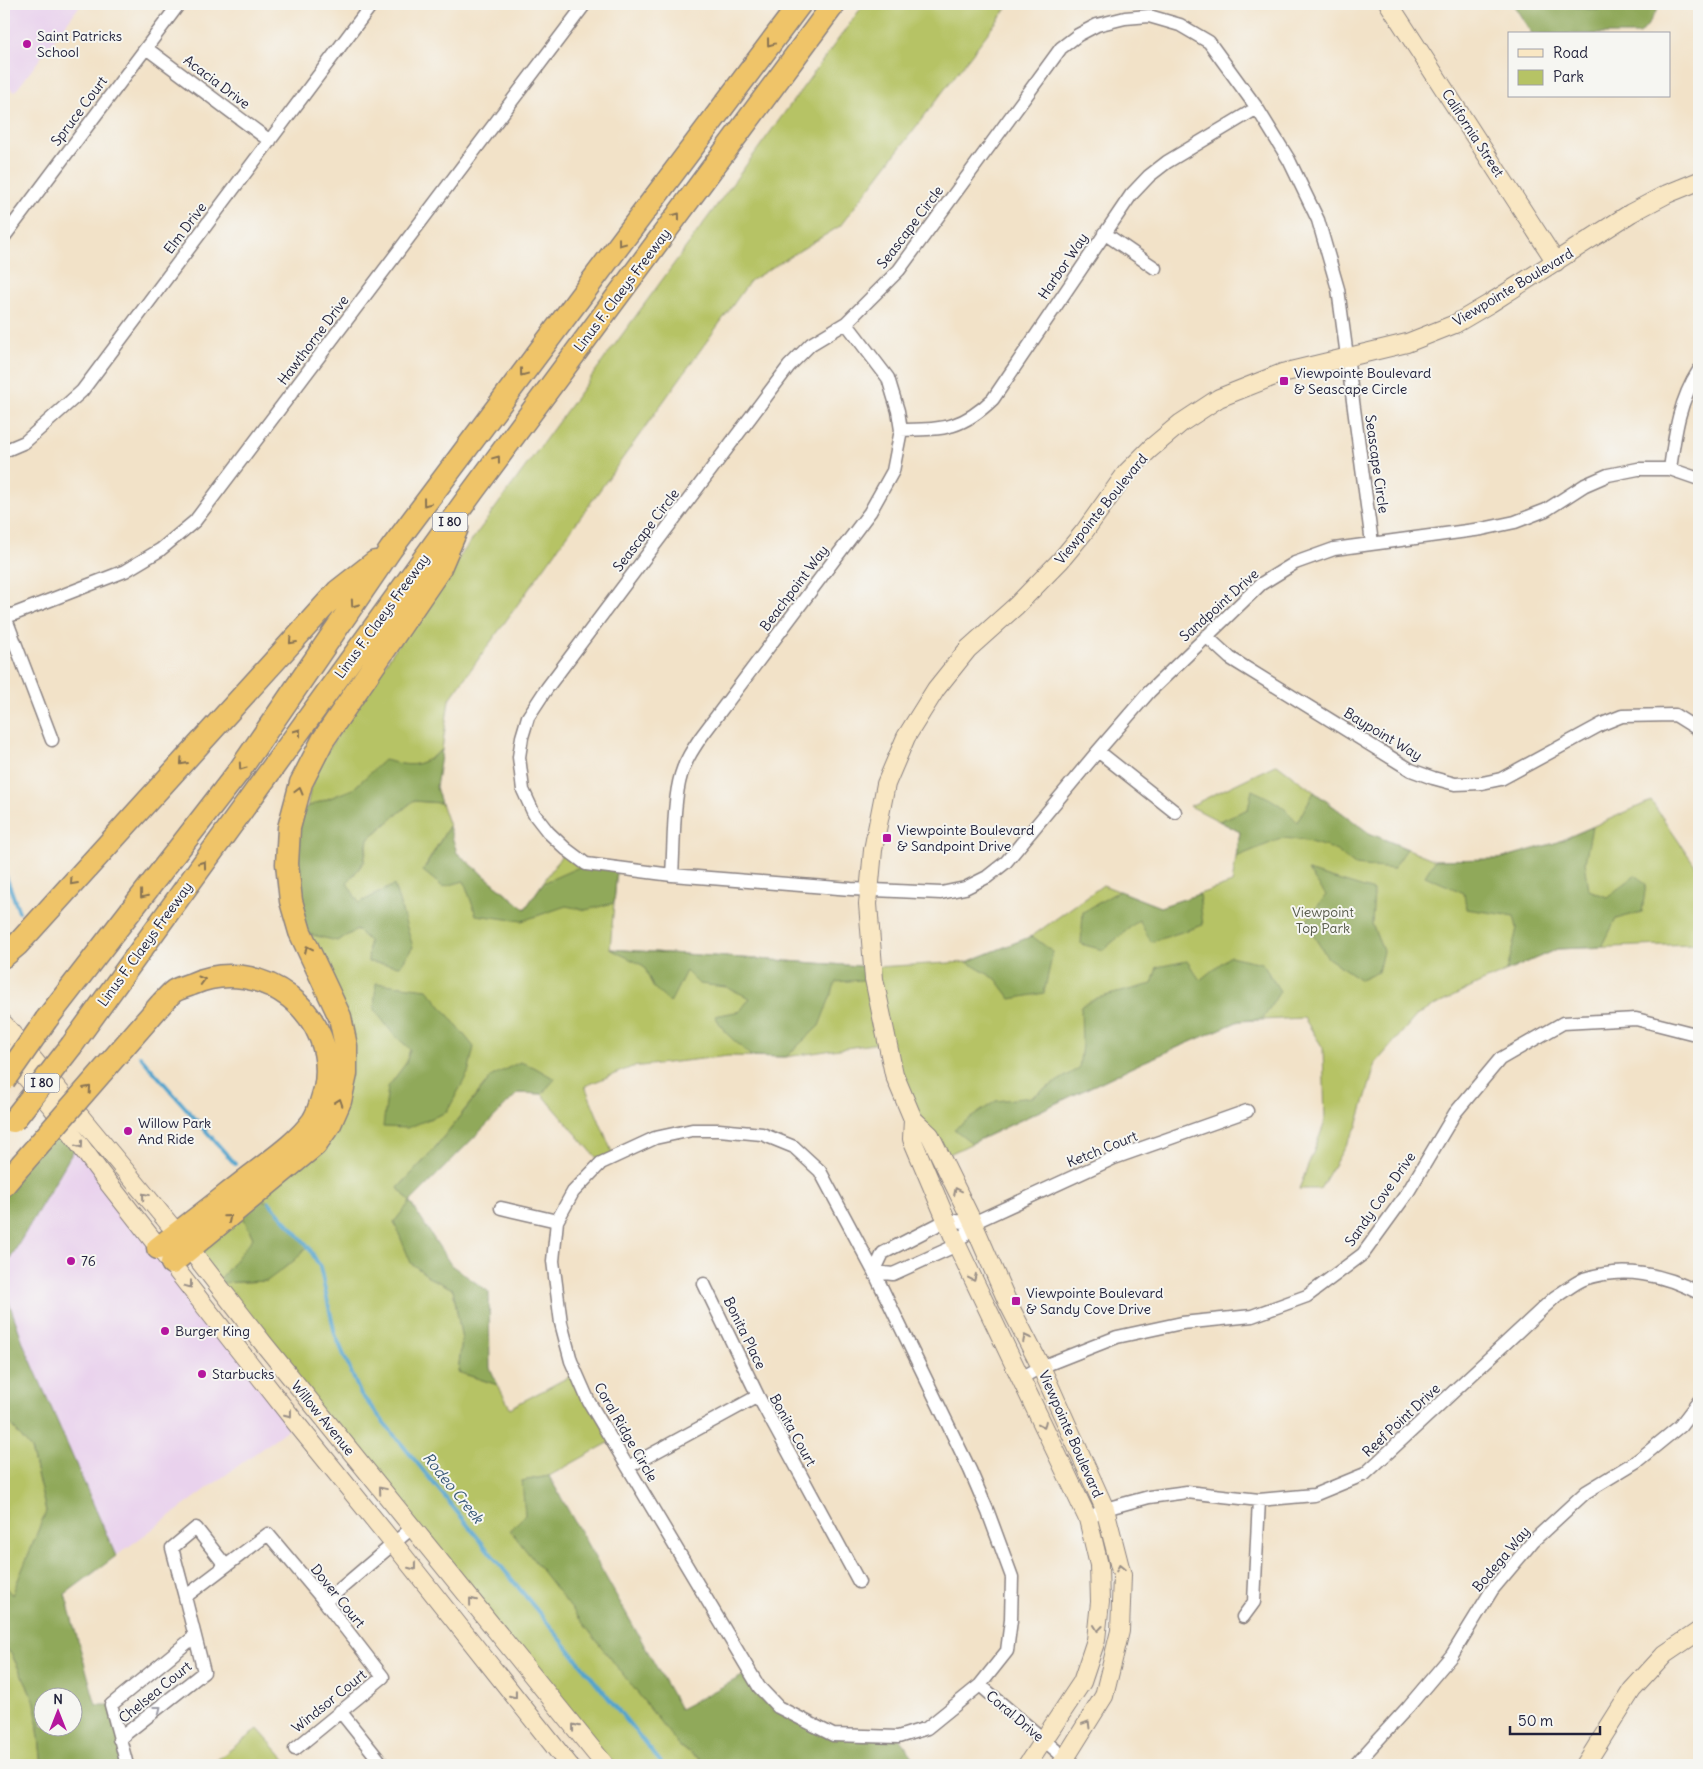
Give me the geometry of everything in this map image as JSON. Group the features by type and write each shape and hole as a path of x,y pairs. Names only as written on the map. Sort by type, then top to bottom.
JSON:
{"highway":[{"name":"Linus F. Claeys Freeway","path":"4,1080 46,1020 239,771 392,549 800,4"},
{"name":"Linus F. Claeys Freeway","path":"8,1127 72,1045 473,491 834,4"},
{"path":"165,1255 315,1145 330,1124 340,1102 346,1074 346,1046 340,1017 300,932 291,901 287,864 289,828 301,783 323,740 439,570 473,491"},
{"path":"4,956 17,945 338,591 392,549"},
{"path":"4,1185 161,1004 175,991 200,980 221,976 246,977 264,981 284,993 301,1007 316,1026 326,1051 328,1074 322,1099 314,1120 294,1143 183,1241"}],"street":[{"name":"Spruce Court","path":"4,237 179,4"},
{"name":"Elm Drive","path":"4,451 25,442 82,391 372,4"},
{"name":"Hawthorne Drive","path":"4,617 125,571 160,550 195,522 585,4"},
{"name":"California Street","path":"1389,4 1556,262"},
{"name":"Seascape Circle","path":"869,890 672,874 586,864 548,832 534,814 523,790 518,757 526,724 528,717 547,688 789,366 811,344 846,323 899,270 1061,48 1078,35 1097,26 1150,10 1209,42 1257,108 1289,160 1318,220 1338,289 1372,543"},
{"name":"Acacia Drive","path":"146,48 270,141"},
{"name":"Harbor Way","path":"901,430 944,428 963,422 979,412 993,399 1130,195 1166,162 1257,108"},
{"name":"Viewpointe Boulevard","path":"1067,1763 1104,1696 1120,1631 1122,1575 1105,1509 1041,1366 1008,1303 930,1135 913,1119 894,1074 874,979 868,904 874,843 886,784 906,737 936,689 968,649 1016,606 1060,561 1128,472 1150,449 1181,423 1219,398 1282,373 1407,343 1449,326 1484,308 1643,206 1679,188 1699,181"},
{"path":"1104,233 1155,268"},
{"name":"Beachpoint Way","path":"672,874 677,796 681,775 688,756 870,512 893,471 901,430 898,411 888,378 846,323"},
{"path":"1670,469 1678,415 1686,393 1699,370"},
{"name":"Sandpoint Drive","path":"869,890 941,893 965,888 987,877 1006,862 1149,692 1261,584 1295,563 1334,549 1482,529 1515,522 1546,510 1585,485 1608,475 1638,469 1670,469 1699,479"},
{"path":"4,617 52,740"},
{"name":"Baypoint Way","path":"1206,636 1230,658 1411,770 1455,784 1482,783 1501,779 1602,724 1622,716 1675,715 1699,730"},
{"path":"1098,751 1175,812"},
{"name":"Sandy Cove Drive","path":"1021,1378 1041,1366 1116,1337 1182,1323 1252,1316 1307,1296 1362,1254 1408,1192 1455,1113 1500,1059 1563,1024 1636,1020 1699,1035"},
{"name":"Willow Avenue","path":"4,1024 183,1241 263,1344 604,1765"},
{"name":"Willow Avenue","path":"4,1052 52,1106 102,1175 296,1423 569,1765"},
{"name":"Ketch Court","path":"972,1223 1114,1158 1247,1112"},
{"name":"Viewpointe Boulevard","path":"913,1119 912,1139 958,1245 1088,1519 1099,1565 1100,1602 1096,1640 1082,1682 1027,1765"},
{"name":"Coral Ridge Circle","path":"692,1130 719,1130 762,1134 794,1147 820,1171 874,1272 970,1470 1012,1577 1011,1620 1007,1651 980,1686 926,1728 898,1737 833,1735 778,1707 759,1687 589,1402 571,1361 560,1323 553,1262 557,1221 573,1192 601,1163 655,1138 692,1130"},
{"path":"501,1208 557,1221"},
{"path":"947,1220 972,1223 958,1245 893,1274 874,1272 883,1253 947,1220"},
{"name":"Reef Point Drive","path":"1088,1519 1105,1509 1149,1497 1187,1492 1259,1500 1314,1495 1365,1474 1555,1297 1583,1280 1618,1272 1656,1276 1699,1293"},
{"name":"Bonita Place","path":"704,1284 758,1396"},
{"name":"Bonita Court","path":"628,1467 758,1396 858,1582"},
{"name":"Bodega Way","path":"1355,1765 1452,1655 1492,1590 1534,1540 1586,1492 1637,1461 1680,1426 1699,1401"},
{"path":"1243,1617 1254,1602 1259,1500"},
{"path":"325,1602 413,1527"},
{"name":"Chelsea Court","path":"120,1739 204,1672 172,1548 196,1528 225,1565"},
{"name":"Dover Court","path":"225,1565 268,1534 325,1602 383,1678"},
{"path":"185,1597 225,1565"},
{"path":"1585,1765 1632,1690 1665,1654 1699,1631"},
{"name":"Chelsea Court","path":"127,1765 111,1705 194,1637"},
{"name":"Windsor Court","path":"295,1749 383,1678"},
{"name":"Coral Drive","path":"980,1686 1044,1740 1067,1763"},
{"path":"340,1711 383,1765"}],"shaded area":[{"name":"Saint Patricks School","path":"4,4 81,4 15,92 4,84"},
{"path":"78,1143 296,1423 116,1556 24,1345 4,1288 4,1269"}],"green space":[{"path":"864,4 1010,4 840,226 750,281 449,700 442,750 420,763 409,765 384,761 353,789 307,807 310,790 323,757 428,600"},
{"path":"1513,4 1571,4 1572,7 1597,10 1613,4 1661,4 1642,32 1531,32"},
{"path":"1571,4 1613,4 1597,10 1572,7"},
{"path":"442,750 436,787 441,803 413,801 368,839 364,862 347,883 359,903 394,885 413,947 400,966 368,962 369,941 357,930 337,941 300,932 294,812 353,789 384,760 409,765 420,763"},
{"name":"Viewpoint Top Park","path":"1277,764 1369,833 1435,860 1499,859 1555,843 1651,801 1699,871 1699,946 1693,944 1557,949 1478,984 1417,1015 1376,1063 1357,1126 1320,1189 1299,1189 1325,1122 1323,1048 1304,1018 1239,1021 1141,1063 941,1158 886,1042 786,1057 728,1056 632,1067 585,1086 614,1157 601,1163 542,1094 518,1093 485,1084 430,1154 398,1188 410,1202 430,1278 453,1289 462,1340 458,1372 498,1385 510,1408 576,1373 612,1441 549,1476 522,1481 679,1746 710,1765 605,1765 190,1249 239,1208 253,1238 218,1283 267,1281 254,1196 346,1046 300,932 347,883 364,862 368,839 413,801 441,803 449,826 423,870 457,853 525,909 566,849 586,864 617,869 610,949 874,967 967,962 1032,936 1103,885 1160,907 1232,883 1240,832 1190,806"},
{"path":"1252,790 1286,810 1297,822 1314,792 1369,833 1407,849 1393,869 1355,865 1334,849 1303,840 1283,838 1236,857 1240,832 1219,821 1248,809"},
{"path":"449,826 457,853 525,909 543,883 586,864 617,869 614,903 586,910 566,906 522,921 476,915 464,881 443,887 423,871"},
{"path":"1592,827 1585,862 1589,890 1607,897 1636,875 1646,884 1642,912 1616,919 1602,947 1557,949 1507,971 1517,928 1514,916 1466,909 1464,893 1425,876 1435,860 1499,859 1555,843"},
{"path":"1308,871 1374,891 1372,924 1383,951 1378,972 1361,980 1328,958 1313,935 1307,920 1326,895"},
{"path":"1119,891 1160,907 1199,894 1203,925 1151,942 1139,920 1103,950 1081,944 1083,912"},
{"path":"1032,936 1053,952 1044,993 1011,999 996,979 967,962"},
{"path":"610,949 874,967 874,979 836,982 819,1026 786,1057 751,1056 725,1032 715,1016 740,1011 750,998 726,987 699,984 686,971 670,1003 653,987 644,966"},
{"path":"1230,956 1262,963 1280,991 1263,1019 1239,1021 1141,1063 972,1143 954,1129 996,1101 1032,1097 1079,1068 1082,1045 1081,1006 1097,998 1152,984 1157,967 1187,961 1200,980"},
{"path":"376,983 427,989 474,1047 468,1073 447,1112 407,1128 383,1127 388,1087 406,1063 410,1049 393,1034 374,1009"},
{"path":"520,1062 534,1067 555,1079 542,1094 518,1093 410,1202 398,1188 430,1154 492,1076"},
{"path":"60,1118 78,1143 4,1269 4,1185"},
{"path":"254,1196 269,1202 308,1246 295,1260 267,1281 217,1283 253,1238 239,1208"},
{"path":"410,1202 451,1265 489,1292 490,1368 498,1385 458,1372 462,1340 453,1289 430,1278 411,1263 394,1222"},
{"path":"4,1288 24,1345 116,1556 65,1594 96,1705 111,1705 127,1765 42,1765 39,1736 82,1736 82,1686 32,1686 32,1696 12,1655 4,1645 4,1585 12,1595 46,1511 31,1449 7,1420 4,1421"},
{"path":"7,1420 31,1449 46,1511 12,1596 4,1585 4,1421"},
{"path":"549,1476 680,1709 750,1672 778,1707 833,1735 898,1737 915,1759 898,1765 710,1765 679,1746 510,1530 525,1515 522,1481"},
{"path":"4,1645 12,1655 32,1696 32,1736 39,1736 42,1765 4,1765"},
{"path":"258,1729 290,1765 210,1765"}],"waterway":[{"name":"Rodeo Creek","path":"4,871 19,912"},
{"name":"Rodeo Creek","path":"140,1056 235,1164"},
{"name":"Rodeo Creek","path":"269,1202 308,1246 320,1267 335,1334 360,1393 663,1765"}],"place":[{"name":"Saint Patricks School","path":"27,44"},
{"name":"Viewpointe Boulevard & Seascape Circle","path":"1284,381"},
{"name":"Viewpointe Boulevard & Sandpoint Drive","path":"887,838"},
{"name":"Willow Park And Ride","path":"128,1131"},
{"name":"76","path":"71,1261"},
{"name":"Viewpointe Boulevard & Sandy Cove Drive","path":"1016,1301"},
{"name":"Burger King","path":"165,1331"},
{"name":"Starbucks","path":"202,1374"}]}
